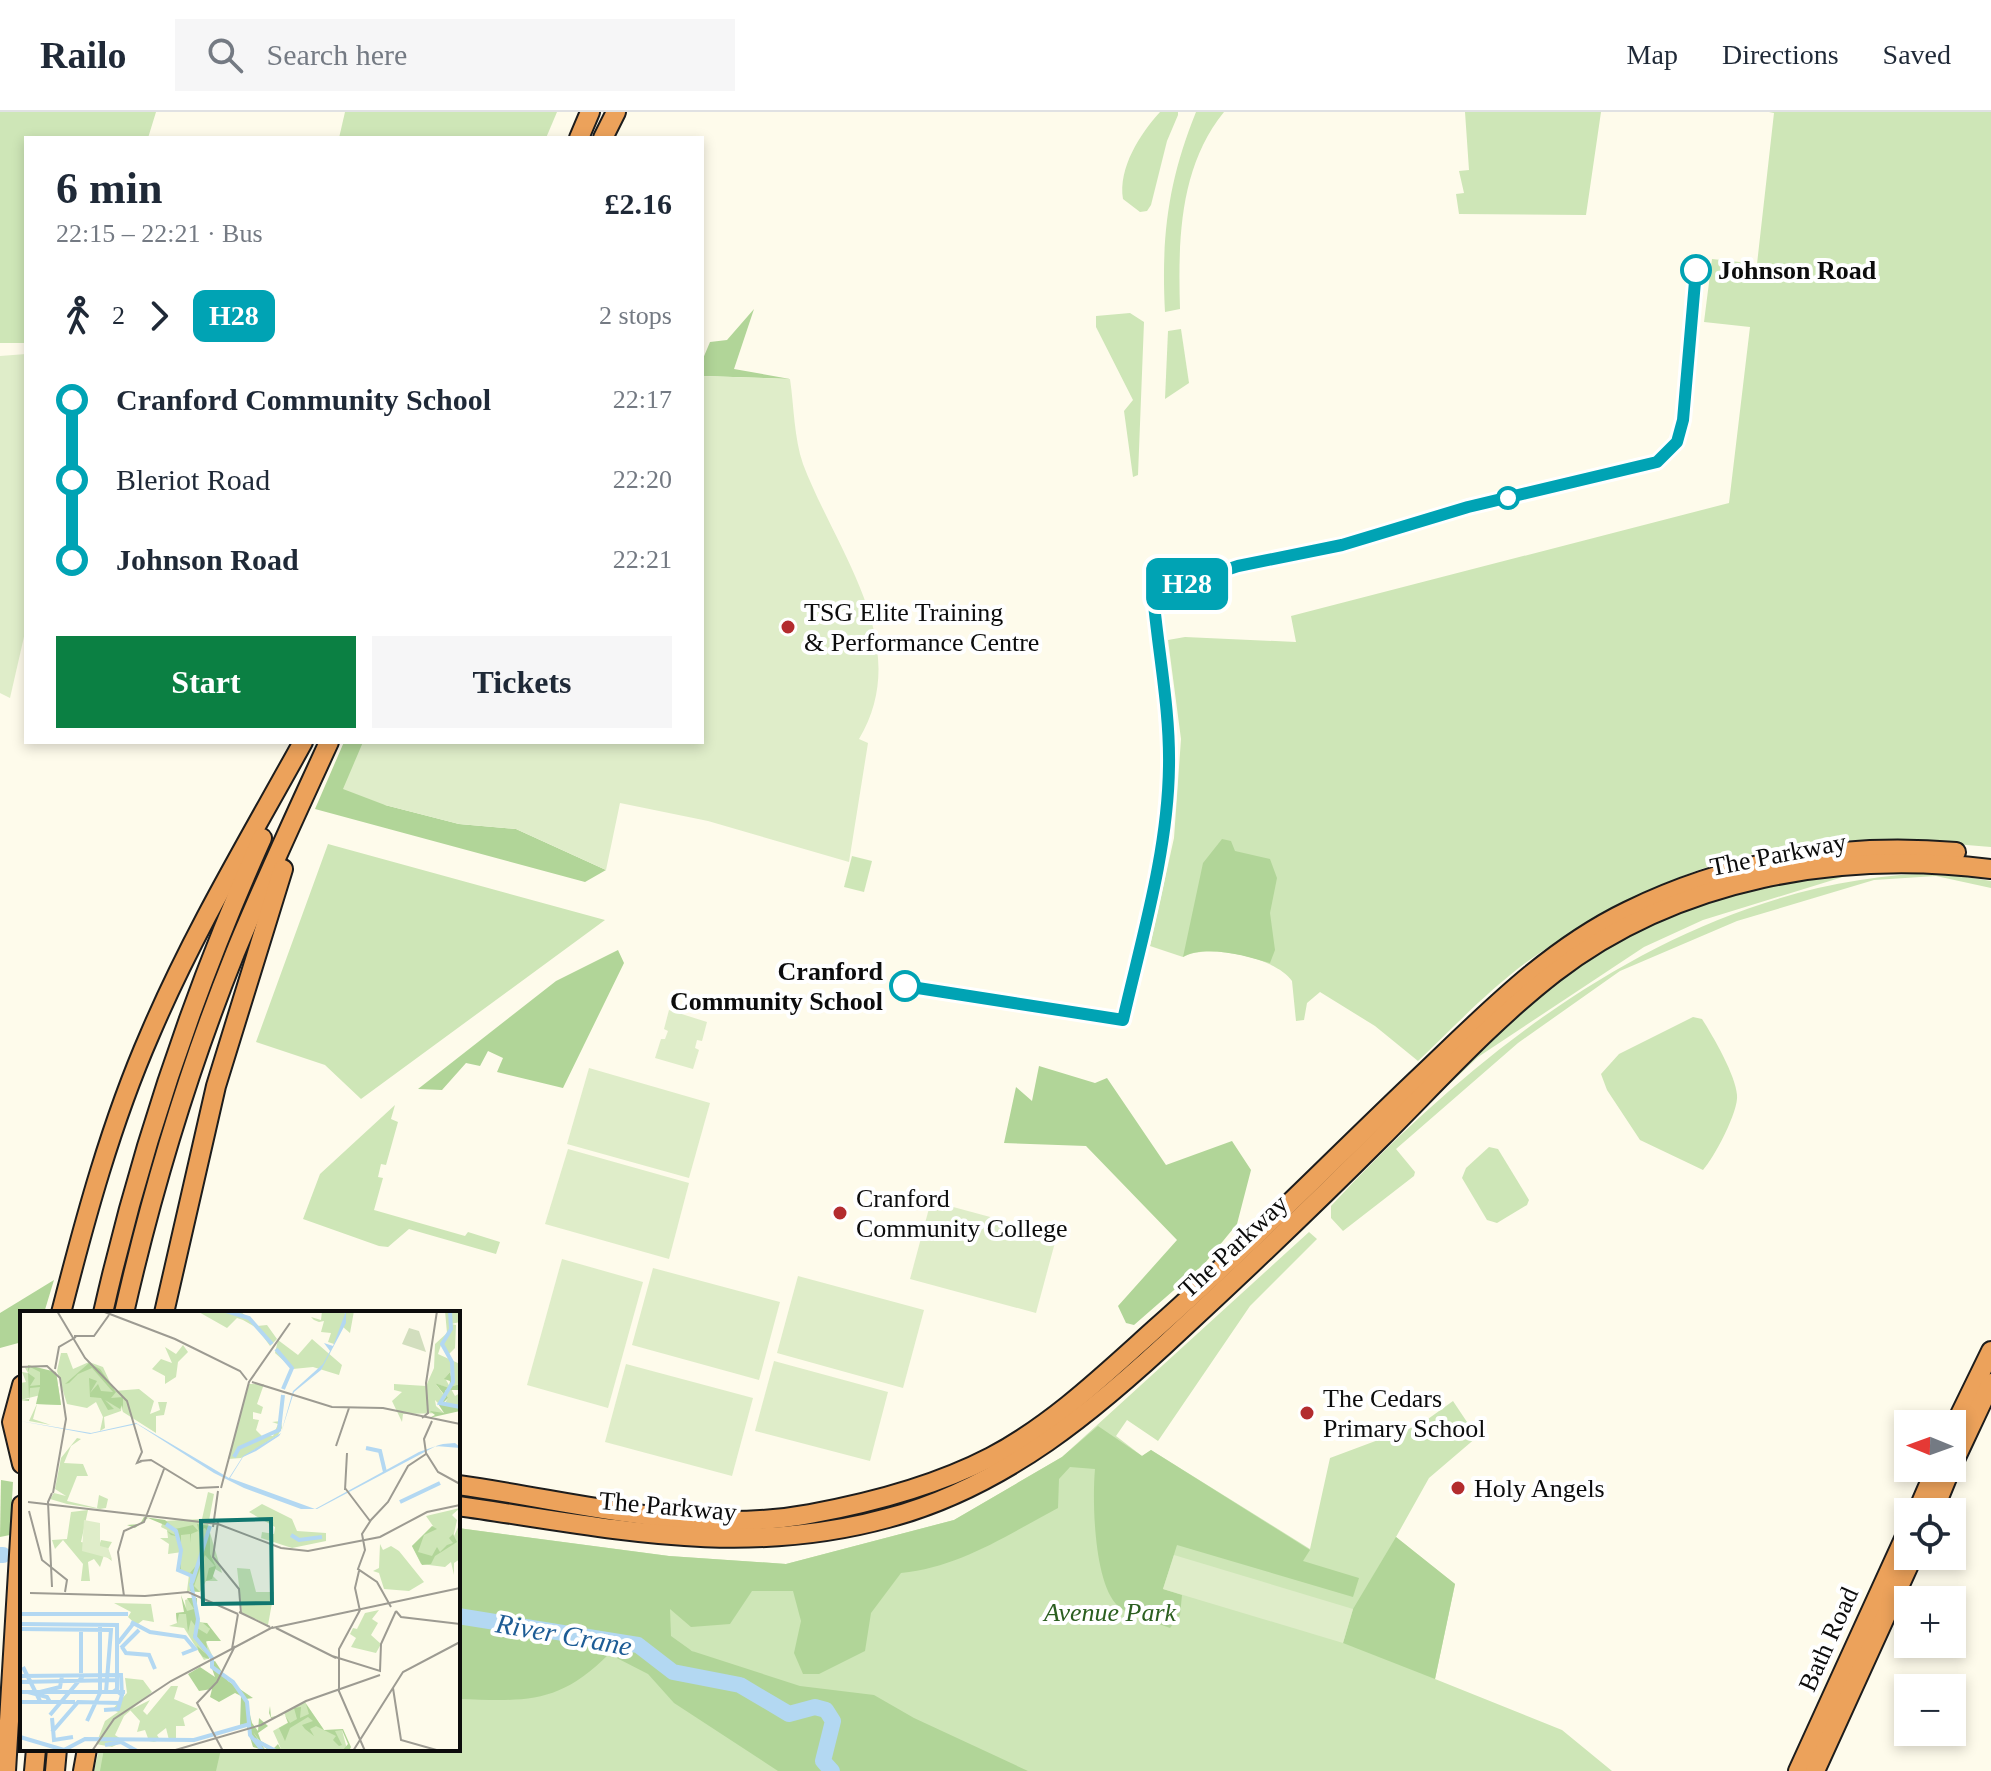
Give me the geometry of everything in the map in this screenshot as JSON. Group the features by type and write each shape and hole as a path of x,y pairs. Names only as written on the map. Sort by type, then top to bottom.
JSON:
{"highway":[{"path":"580,136 590,112"},
{"path":"604,136 615,112"},
{"path":"62,1311 117,1119 149,1036 197,934 303,744"},
{"path":"104,1311 137,1180 187,1023 232,908 303,744"},
{"path":"124,1311 153,1193 212,1016 252,912 328,744"},
{"path":"164,1311 194,1170 226,1050 278,882 328,744"},
{"name":"The Parkway","path":"460,1485 638,1514 724,1523 765,1521 866,1502 992,1457 1039,1426 1130,1351 1198,1291 1492,1009 1536,969 1590,932 1628,910 1693,884 1788,858 1875,849 1991,857"},
{"name":"The Parkway","path":"460,1506 635,1533 721,1541 840,1529 890,1518 932,1502 1014,1464 1098,1407 1309,1210 1503,1016 1556,971 1610,936 1698,897 1755,879 1809,869 1907,862 1991,869"},
{"path":"1962,1410 1991,1351"},
{"path":"1966,1437 1991,1383"},
{"path":"0,1397 20,1386"},
{"path":"20,1392 12,1422 20,1459"},
{"path":"0,1436 20,1459"},
{"path":"6,1771 20,1549"},
{"name":"Bath Road","path":"1815,1771 1846,1681 1894,1564"},
{"name":"Bath Road","path":"1798,1771 1905,1570"},
{"path":"34,1771 36,1751"},
{"path":"55,1771 57,1751"},
{"path":"83,1771 87,1751"}],"green space":[{"path":"0,112 156,112 149,136 24,136 24,343 0,343"},
{"path":"345,112 557,112 547,136 339,136"},
{"path":"1160,112 1178,112 1178,115 1167,141 1151,205 1147,211 1140,212 1123,199 1124,175 1138,141"},
{"path":"1196,112 1224,112 1198,157 1184,206 1180,309 1165,312 1164,259 1168,210 1186,137"},
{"path":"1465,112 1601,112 1586,215 1459,214 1456,194 1464,193 1459,171 1469,170"},
{"path":"1769,112 1991,112 1991,847 1885,840 1821,842 1747,855 1674,879 1605,912 1524,964 1418,1061 1375,1026 1320,992 1307,1003 1304,1020 1296,1021 1292,981 1272,965 1224,952 1208,951 1183,957 1150,946 1174,838 1181,739 1168,640 1185,637 1296,642 1291,616 1729,503 1750,327 1704,322 1712,259 1757,264 1774,113"},
{"path":"754,309 734,369 790,379 704,376 704,356 710,342 727,340"},
{"path":"1130,313 1144,322 1138,475 1133,477 1124,411 1133,400 1096,327 1096,316"},
{"path":"1181,329 1189,383 1165,399 1168,331"},
{"path":"24,354 24,637 10,698 0,693 0,356"},
{"name":"TSG Elite Training & Performance Centre","path":"704,376 790,379 803,464 850,564 875,634 879,669 874,704 859,739 868,743 849,862 708,821 620,803 606,870 516,829 459,824 385,805 343,789 362,744 704,744"},
{"path":"343,744 364,744 385,805 459,824 516,829 606,870 585,882 315,809"},
{"path":"1222,839 1231,841 1235,851 1270,859 1277,878 1270,913 1275,950 1270,963 1214,951 1183,957 1203,863"},
{"path":"328,844 605,920 361,1099 325,1065 256,1042"},
{"path":"852,856 872,861 864,892 844,887"},
{"path":"1825,870 1967,871 1887,871 1846,876 1703,920 1644,947 1478,1057 1327,1200 1513,1013 1598,949 1686,905"},
{"path":"1942,873 1991,881 1991,888 1936,876 1874,880 1737,921 1620,971 1518,1043 1396,1149 1415,1172 1414,1176 1343,1231 1331,1218 1331,1206 1459,1082 1530,1026 1605,976 1684,935 1767,902 1853,881"},
{"path":"618,950 624,963 563,1088 497,1072 503,1058 488,1051 480,1066 466,1063 442,1090 418,1089 556,981"},
{"path":"669,1010 707,1022 702,1041 697,1040 695,1048 699,1050 693,1069 655,1058 661,1039 665,1039 668,1031 664,1029"},
{"path":"1693,1017 1702,1019 1712,1035 1728,1067 1737,1095 1725,1134 1703,1170 1640,1140 1607,1090 1601,1074 1619,1054"},
{"path":"1039,1066 1095,1083 1107,1078 1166,1165 1232,1141 1251,1170 1237,1224 1205,1263 1134,1325 1126,1323 1118,1306 1177,1240 1086,1146 1004,1143 1016,1087 1032,1101"},
{"path":"589,1068 710,1103 689,1178 567,1144"},
{"path":"395,1105 391,1119 398,1122 386,1165 381,1164 378,1177 383,1178 374,1210 465,1236 468,1232 500,1242 496,1254 409,1229 388,1247 379,1246 303,1219 320,1174"},
{"path":"1489,1147 1498,1149 1529,1200 1527,1205 1497,1223 1487,1220 1462,1178 1466,1168"},
{"path":"568,1149 689,1183 669,1259 545,1224"},
{"path":"931,1201 1057,1235 1036,1313 910,1279"},
{"name":"Avenue Park","path":"1309,1232 1317,1239 1250,1306 1158,1441 1127,1420 1116,1436 1142,1456 1151,1450 1310,1549 1330,1458 1421,1424 1453,1401 1477,1437 1429,1478 1396,1537 1455,1584 1435,1679 1562,1730 1612,1771 975,1771 800,1708 460,1529 669,1556 786,1564 954,1520 1062,1457"},
{"path":"562,1259 643,1282 608,1408 527,1385"},
{"path":"653,1268 780,1302 759,1380 632,1345"},
{"path":"798,1276 924,1310 903,1388 777,1353"},
{"path":"54,1280 45,1311 20,1311 20,1343 0,1348 0,1313"},
{"path":"774,1361 888,1392 870,1461 755,1431"},
{"path":"626,1364 753,1398 732,1476 605,1442"},
{"path":"1098,1426 1142,1456 1151,1450 1310,1550 1303,1561 1359,1578 1353,1597 1177,1545 1163,1589 1182,1595 1180,1615 1170,1628 1130,1613 1118,1606 1110,1595 1099,1561 1095,1469 1070,1467 1059,1479 1058,1508 963,1557 923,1570 901,1573 871,1613 865,1651 819,1674 803,1674 794,1653 801,1621 793,1591 752,1591 730,1624 691,1627 670,1609 671,1636 692,1651 800,1686 874,1695 914,1718 1028,1771 778,1771 674,1703 648,1674 609,1654 591,1671 557,1691 522,1699 460,1699 460,1528 669,1556 786,1564 954,1520 1062,1457"},
{"path":"1,1480 13,1482 10,1535 0,1537"},
{"path":"1396,1537 1455,1584 1435,1679 1343,1643 1353,1609"},
{"path":"1174,1555 1353,1609 1343,1643 1163,1589"},
{"path":"460,1622 631,1648 819,1771 94,1771 99,1751 460,1751"},
{"path":"104,1751 221,1751 216,1771 100,1771"}],"waterway":[{"name":"River Crane","path":"460,1616 638,1645 673,1672 740,1685 789,1714 815,1707 826,1710 833,1721 823,1761 832,1771"}],"bus line":[{"name":"H28","path":"905,986 972,999 1123,1020 1145,923 1168,793 1169,744 1153,594 1238,566 1342,545 1422,519 1556,485 1644,468 1657,462 1670,453 1677,442 1683,420 1696,270"}],"place":[{"name":"Johnson Road","path":"1696,270"},
{"name":"TSG Elite Training & Performance Centre","path":"788,627"},
{"name":"Cranford Community School","path":"905,986"},
{"name":"Cranford Community College","path":"840,1213"},
{"name":"The Cedars Primary School","path":"1307,1413"},
{"name":"Holy Angels","path":"1458,1488"}]}
